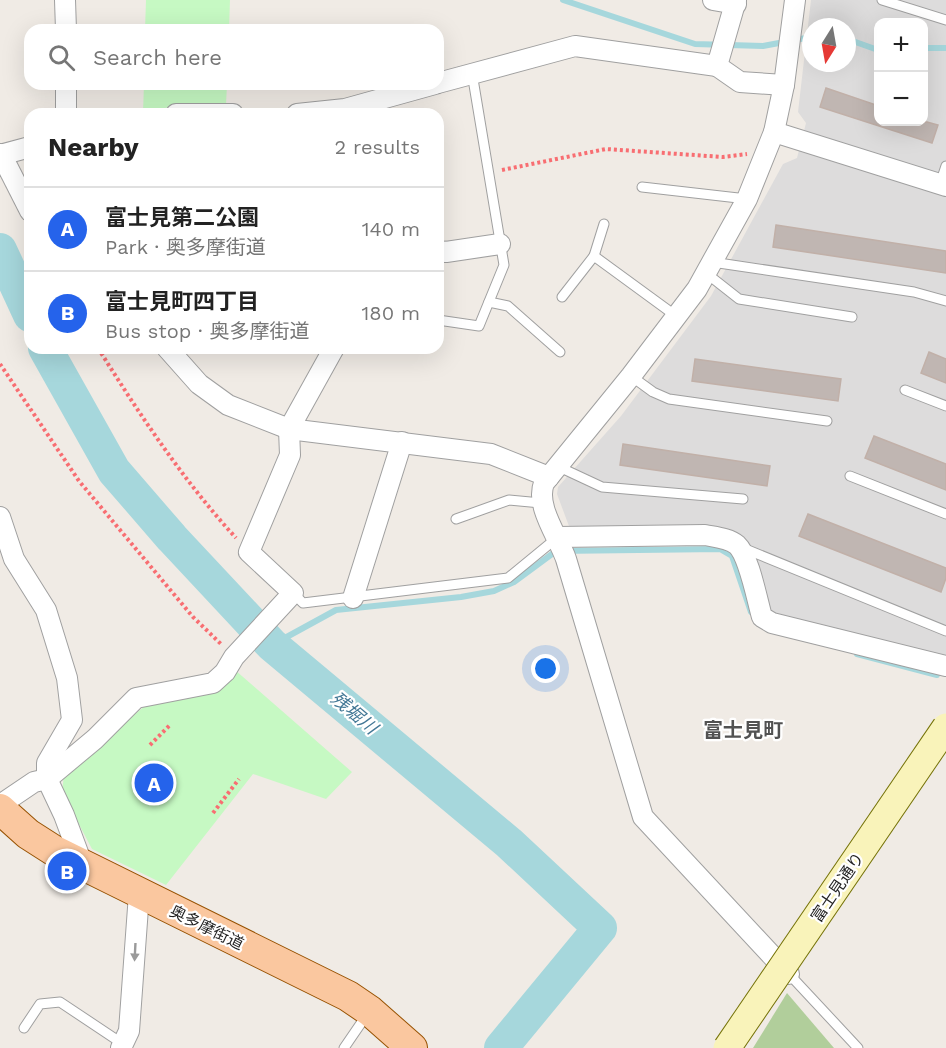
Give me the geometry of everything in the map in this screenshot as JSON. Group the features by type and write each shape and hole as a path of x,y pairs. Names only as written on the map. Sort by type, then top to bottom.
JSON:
{"main road":[{"name":"奥多摩街道","path":"0,807 28,834 84,866 325,984 369,1011 412,1048"}],"street":[{"path":"65,0 66,24"},
{"path":"713,0 736,2 722,52 740,82 784,85"},
{"path":"789,974 643,818 562,548 541,503 540,492 553,471 631,376 697,289 747,199 774,132 784,85 795,0"},
{"path":"444,82 575,46 722,52"},
{"path":"66,90 66,108"},
{"path":"363,108 381,107 422,90"},
{"path":"774,132 944,179"},
{"path":"24,148 1,154 24,199"},
{"path":"444,252 500,244"},
{"path":"176,354 199,384 228,405 289,429 491,454 553,471"},
{"path":"0,807 34,782 47,779 95,739 136,698 213,683 293,593 249,552 290,455 289,429 331,354"},
{"path":"353,598 402,442"},
{"path":"0,517 14,559 46,610 67,678 72,720 47,763 47,779 84,866"},
{"path":"562,548 705,535 724,539 738,546 748,568 762,617 772,623 946,666"},
{"name":"富士見通り","path":"727,1048 946,727"},
{"path":"122,1046 129,1031 139,894"}],"lane":[{"path":"882,0 946,20"},
{"path":"444,321 479,327 504,265 472,74"},
{"path":"642,187 747,199"},
{"path":"562,297 594,256 604,224"},
{"path":"594,256 676,316"},
{"path":"709,267 914,292 946,301"},
{"path":"709,267 739,299 852,318"},
{"path":"489,302 508,306 560,352"},
{"path":"631,376 653,392 669,399 827,421"},
{"path":"905,390 946,406"},
{"path":"553,471 602,487 743,499"},
{"path":"850,476 946,514"},
{"path":"456,519 509,500 541,503"},
{"path":"738,546 946,631"},
{"path":"293,593 303,603 508,578 562,548"},
{"path":"789,974 858,1048"},
{"path":"24,1028 40,1004 53,1000 60,1002 122,1046"},
{"path":"344,1048 369,1011"}],"path":[{"path":"489,172 606,149 723,157 768,151"},
{"path":"102,354 156,441 208,508 249,552"},
{"path":"0,364 79,481 193,617 236,655"},
{"path":"150,745 170,725"},
{"path":"213,813 239,779"}],"shaded area":[{"path":"811,0 946,0 946,670 767,627 737,553 712,543 576,545 557,494 558,487 621,416 711,296 783,164 797,158 806,123 798,112 803,72 856,72 856,18 809,18"}],"green space":[{"path":"146,0 230,0 229,24 145,24"},
{"path":"144,90 227,90 226,105 143,108"},
{"path":"235,670 352,772 326,799 253,774 166,885 92,849 62,792 64,775 147,704"},
{"path":"787,993 834,1048 753,1048"}],"building":[{"path":"826,88 874,104 874,124 820,107"},
{"path":"928,122 938,125 932,143 879,126 928,126"},
{"path":"776,225 946,251 946,273 773,247"},
{"path":"929,352 946,359 946,383 921,373"},
{"path":"695,359 841,379 838,401 692,381"},
{"path":"874,436 946,464 946,490 865,458"},
{"path":"623,444 770,466 767,486 620,465"},
{"path":"808,514 946,568 946,578 941,592 799,536"}],"waterway":[{"path":"563,0 695,44 763,46 802,39"},
{"path":"856,42 874,49"},
{"path":"928,48 946,48"},
{"name":"残堀川","path":"0,250 24,302"},
{"name":"残堀川","path":"48,354 114,471 172,538 272,645 509,843 600,928 501,1048"},
{"path":"272,645 336,610 461,597 494,591 514,582 556,551 720,549 732,556 751,612"},
{"path":"857,654 937,675"}],"place":[{"name":"富士見第二公園","path":"154,783"},
{"name":"富士見町四丁目","path":"67,871"}],"district":[{"name":"富士見町","path":"743,730"}]}
